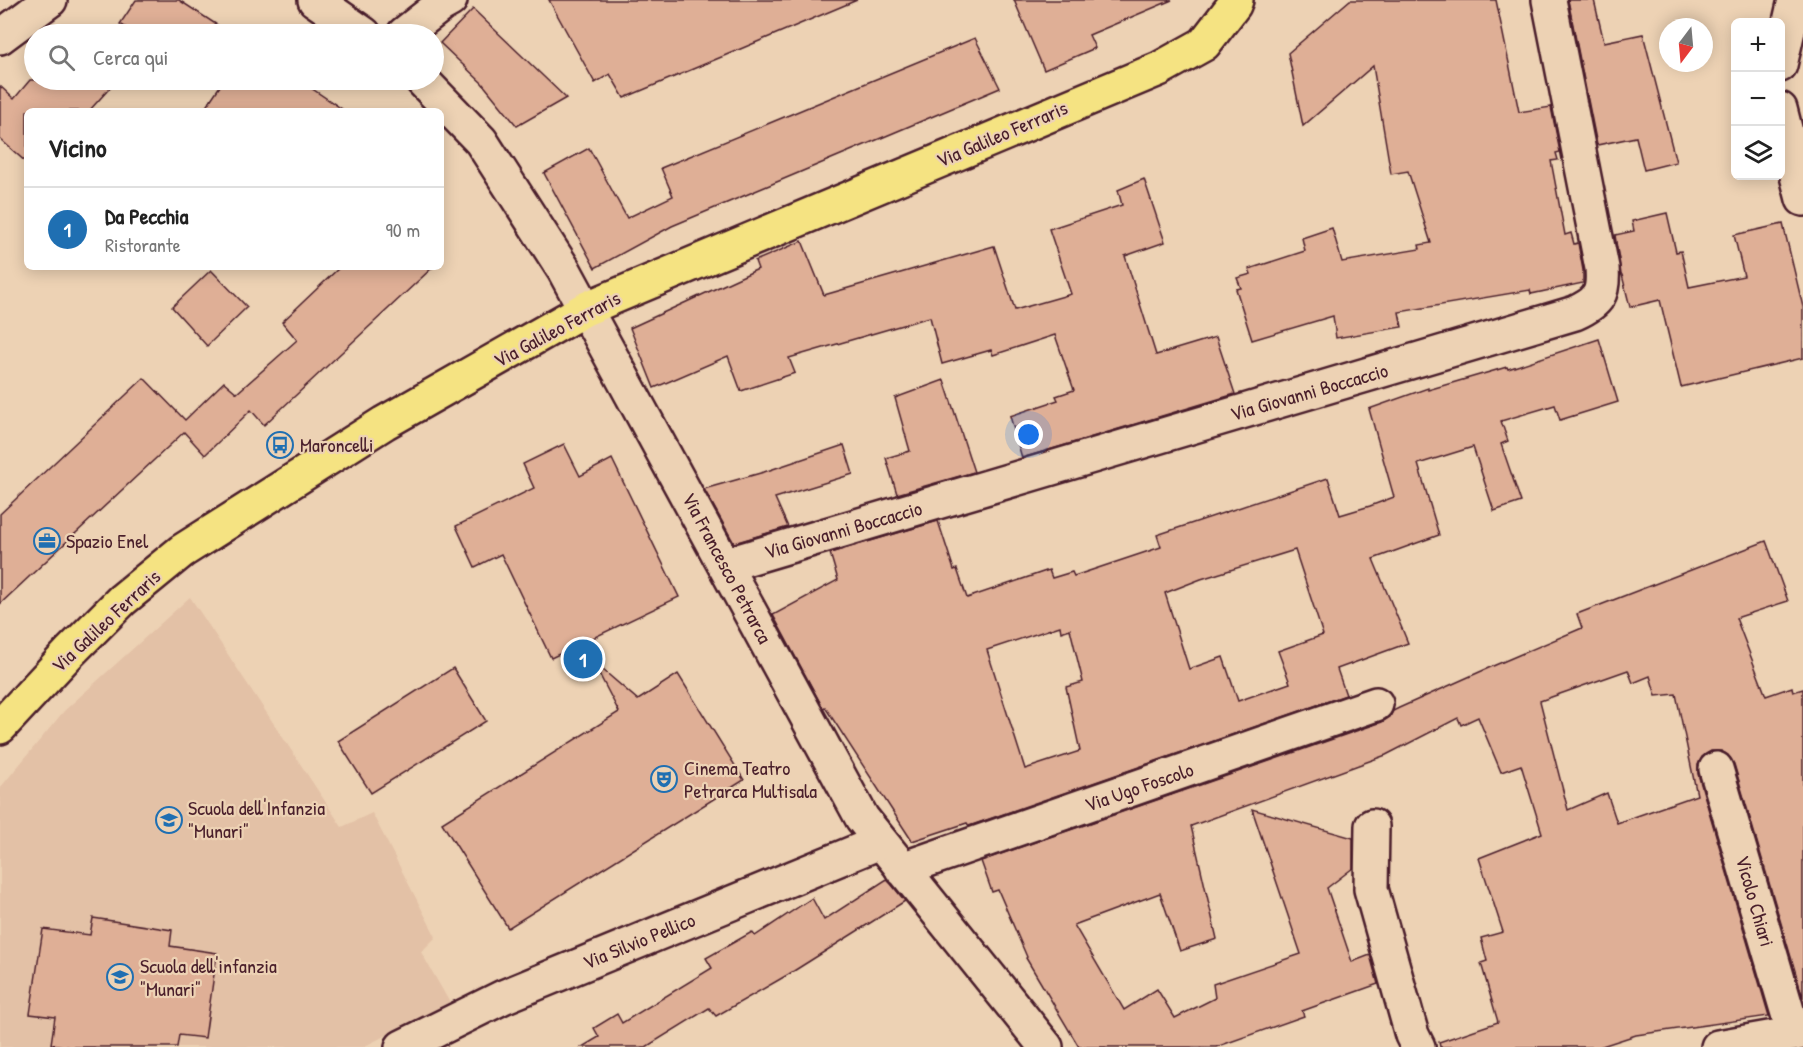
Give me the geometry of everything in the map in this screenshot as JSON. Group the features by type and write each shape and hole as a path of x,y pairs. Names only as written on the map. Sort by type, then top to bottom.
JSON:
{"main road":[{"name":"Via Galileo Ferraris","path":"0,727 122,600 182,551 384,423 585,309 1159,69 1204,44 1236,0"}],"street":[{"path":"0,37 50,0"},
{"path":"315,0 350,24"},
{"path":"417,24 450,0"},
{"name":"Via Giovanni Boccaccio","path":"725,565 1592,306 1603,284 1602,268 1549,0"},
{"path":"1785,43 1795,0"},
{"name":"Via Francesco Petrarca","path":"432,90 481,141 564,270 862,818 1046,1047"},
{"path":"1784,126 1803,199"},
{"name":"Via Ugo Foscolo","path":"903,869 1376,704"},
{"name":"Vicolo Chiari","path":"1716,769 1798,1033"},
{"path":"1372,826 1371,889 1412,1035 1418,1047"},
{"name":"Via Silvio Pellico","path":"402,1047 503,998 880,842"},
{"path":"1718,1047 1798,1033"}],"shaded area":[{"name":"Scuola dell'Infanzia \"Munari\"","path":"190,597 342,827 372,813 436,937 421,952 450,1003 363,1047 0,1047 0,788 64,711"}],"building":[{"path":"136,0 179,0 216,24 120,24"},
{"path":"549,0 857,0 624,98 610,74 595,83"},
{"path":"1014,0 1172,0 1089,35 1095,48 1044,70"},
{"path":"1350,0 1496,0 1519,112 1551,107 1560,152 1556,153 1558,160 1551,161 1565,235 1571,233 1574,244 1578,243 1583,283 1531,294 1530,290 1399,312 1402,327 1336,338 1333,316 1252,340 1236,289 1241,288 1237,278 1251,274 1249,269 1305,251 1302,238 1332,228 1342,262 1420,249 1419,245 1431,243 1408,171 1391,174 1373,66 1303,126 1288,53"},
{"path":"1568,0 1594,0 1604,42 1643,34 1676,162 1644,170 1636,137 1597,145"},
{"path":"473,9 566,98 517,126 482,83 444,47 444,39"},
{"path":"975,38 1000,88 672,226 595,268 544,173 589,148 627,218 673,196 661,168"},
{"path":"0,86 14,99 24,87 24,90 108,90 92,108 24,108 24,160 0,139"},
{"path":"217,90 314,90 341,108 205,108"},
{"path":"1144,179 1165,242 1125,256 1156,355 1216,337 1235,394 1022,458 1010,416 1058,400 1056,396 1074,390 1055,335 993,355 991,350 942,364 930,317 789,358 795,373 741,391 728,356 654,388 630,328 758,269 755,261 802,241 824,295 994,246 1015,310 1071,294 1049,229 1122,205 1118,190"},
{"path":"1667,213 1676,252 1681,251 1689,287 1744,276 1734,235 1783,224 1803,307 1803,358 1681,387 1660,300 1630,307 1621,275 1615,235 1634,231 1632,221"},
{"path":"211,270 247,307 207,346 172,307"},
{"path":"337,270 430,270 264,425 251,410 205,455 184,432 0,604 0,514 144,378 185,420 224,382 237,393 297,340 282,322"},
{"path":"1599,339 1618,402 1560,420 1555,405 1501,421 1508,441 1501,444 1521,502 1494,511 1473,447 1418,464 1439,535 1373,559 1408,643 1337,669 1346,695 969,826 967,823 912,841 825,707 823,708 773,615 838,580 830,553 938,521 954,570 957,569 967,598 1049,570 1052,578 1072,572 1074,576 1161,547 1157,535 1328,478 1340,515 1370,506 1394,497 1369,409 1428,388 1428,390 1507,367 1508,369","holes":["1295,550 1323,635 1278,651 1290,683 1238,701 1223,657 1189,669 1165,593 1201,579","1060,626 1061,632 1070,629 1083,682 1066,687 1080,751 1025,769 987,650"]},
{"path":"944,380 974,472 897,494 886,458 910,451 895,398"},
{"path":"564,444 580,476 612,459 679,597 551,658 501,554 475,567 456,526 534,488 523,464"},
{"path":"844,445 853,474 775,498 788,527 734,543 704,489"},
{"path":"1766,541 1788,601 1736,618 1766,696 1792,687 1793,692 1803,689 1803,998 1734,764 1728,755 1721,751 1711,751 1702,757 1698,765 1698,774 1769,1016 1636,1035 1599,1047 1440,1047 1439,1042 1498,1022 1481,963 1487,961 1481,938 1503,932 1479,858 1542,833 1521,765 1501,772 1478,717 1461,725 1458,718 1386,755 1191,826 1217,939 1180,951 1160,893 1074,925 1124,1010 1157,989 1175,1018 1215,998 1213,984 1301,954 1252,809 1353,838 1353,868 1327,888 1352,962 1370,955 1378,984 1302,1011 1304,1016 1216,1047 1079,1047 1026,958 998,890 992,892 981,861 1382,722 1399,708 1582,628 1577,614","holes":["1628,670 1633,683 1650,676 1656,696 1676,694 1697,795 1617,823 1607,793 1568,810 1540,701"]},
{"path":"595,663 638,700 678,674 744,780 508,928 442,823 619,712"},
{"path":"453,668 486,721 371,793 338,741"},
{"path":"887,879 905,901 789,974 716,1016 709,1008 646,1047 582,1047 599,1037 594,1028 617,1014 622,1023 712,968 706,958 752,932 755,936 812,898 824,920"},
{"name":"Scuola dell'infanzia \"Munari\"","path":"93,918 172,930 170,946 217,953 205,1038 179,1035 177,1047 70,1047 51,1044 55,1017 30,1014 43,929 90,935"}],"place":[{"name":"Maroncelli","path":"280,445"},
{"name":"Spazio Enel","path":"47,541"},
{"name":"Da Pecchia","path":"583,659"},
{"name":"Cinema Teatro Petrarca Multisala","path":"664,779"},
{"name":"Scuola dell'Infanzia \"Munari\"","path":"169,820"},
{"name":"Scuola dell'infanzia \"Munari\"","path":"120,977"}]}
